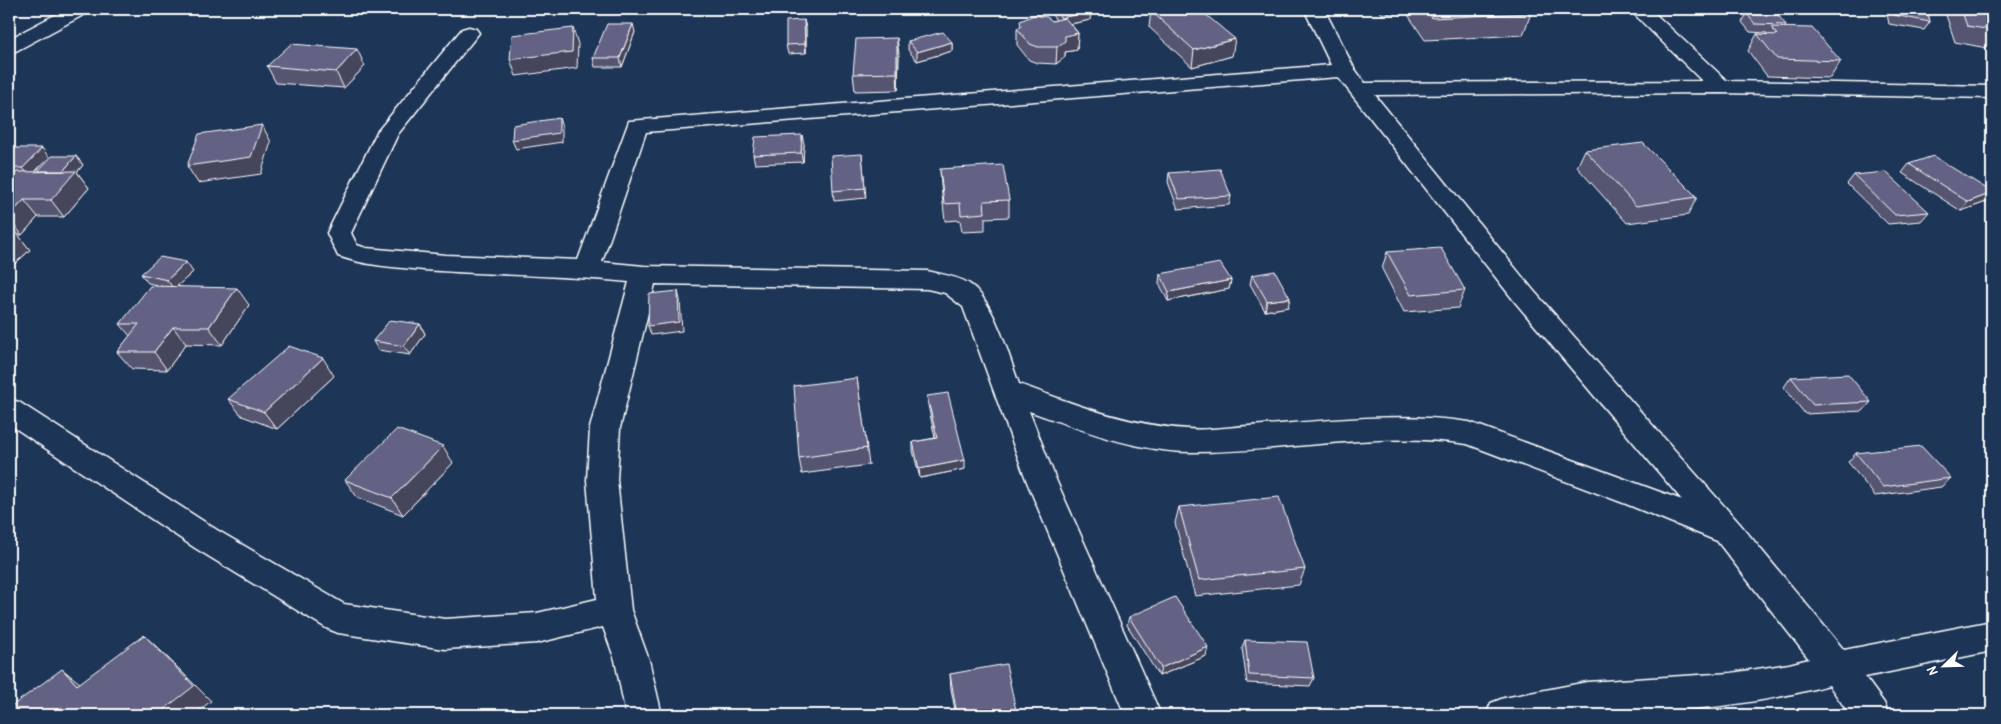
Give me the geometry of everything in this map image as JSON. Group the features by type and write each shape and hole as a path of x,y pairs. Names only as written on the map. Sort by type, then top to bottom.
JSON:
{"street":[{"path":"9,47 80,9"},
{"path":"1314,9 1351,80 1524,296 1729,532 1838,667 1871,715"},
{"path":"1639,9 1721,87"},
{"path":"469,33 388,132 339,233 347,250 363,256 446,263 587,268 644,275 927,280 965,291 975,304 1042,482 1143,715"},
{"path":"587,268 637,126 1351,80 1992,92"},
{"path":"644,275 605,428 602,480 614,610 632,660 644,715"},
{"path":"1008,391 1083,419 1141,435 1189,441 1398,429 1442,429 1469,433 1637,495 1729,532"},
{"path":"9,410 206,539 338,618 445,634 537,628 614,610"},
{"path":"1504,715 1587,698 1731,689 1789,680 1838,667 1992,636"}],"building":[{"path":"1054,9 1089,9 1091,11 1061,18"},
{"path":"1160,9 1199,9 1235,39 1194,50 1151,11"},
{"path":"1426,9 1528,9 1531,13 1432,18"},
{"path":"1893,9 1927,9 1930,22 1894,15"},
{"path":"1961,9 1992,9 1992,30 1967,26"},
{"path":"1747,14 1778,15 1786,25 1755,24"},
{"path":"1034,15 1047,17 1052,21 1065,18 1078,33 1065,36 1065,41 1057,47 1038,47 1030,44 1017,28 1021,27 1020,21"},
{"path":"804,20 805,44 786,45 786,21"},
{"path":"607,24 633,24 620,58 593,58"},
{"path":"1771,27 1812,28 1841,61 1777,59 1757,34 1777,35"},
{"path":"573,28 572,52 510,59 512,35"},
{"path":"943,32 952,42 917,52 908,41"},
{"path":"897,38 897,73 853,74 856,39"},
{"path":"291,44 357,49 336,72 267,66"},
{"path":"559,118 559,133 512,140 513,125"},
{"path":"262,125 251,157 187,166 199,134"},
{"path":"802,135 801,153 753,155 755,137"},
{"path":"1643,143 1697,197 1636,206 1585,150"},
{"path":"9,148 42,148 23,168 9,168"},
{"path":"862,154 865,188 833,191 831,156"},
{"path":"52,156 76,156 63,171 38,171"},
{"path":"1933,156 1992,193 1968,202 1909,164"},
{"path":"1003,165 1009,200 984,201 985,213 961,215 960,203 944,204 940,169"},
{"path":"1220,169 1231,196 1179,199 1169,173"},
{"path":"76,171 51,200 24,200 9,216 9,180 17,172"},
{"path":"1886,172 1929,212 1895,215 1854,175"},
{"path":"9,231 16,232 9,238"},
{"path":"1441,248 1465,290 1411,295 1387,252"},
{"path":"160,257 186,262 167,280 141,274"},
{"path":"1220,263 1231,280 1169,292 1160,274"},
{"path":"1275,271 1290,298 1267,301 1252,275"},
{"path":"150,286 237,288 209,327 173,327 154,352 117,352 139,324 120,324"},
{"path":"678,291 679,322 648,326 649,294"},
{"path":"390,320 420,324 404,346 373,341"},
{"path":"289,346 323,358 264,412 228,399"},
{"path":"1848,374 1871,402 1813,405 1791,377"},
{"path":"857,378 867,448 799,458 794,386"},
{"path":"948,393 965,460 919,469 913,442 937,438 927,396"},
{"path":"397,429 443,446 392,498 345,480"},
{"path":"1921,446 1951,478 1883,487 1856,453"},
{"path":"1279,497 1305,569 1199,580 1179,507"},
{"path":"1175,597 1208,647 1161,668 1129,617"},
{"path":"144,635 194,686 157,715 9,715 9,708 62,669 77,685"},
{"path":"1245,640 1307,642 1314,678 1249,675"},
{"path":"1006,664 1017,715 957,715 950,674"}]}
